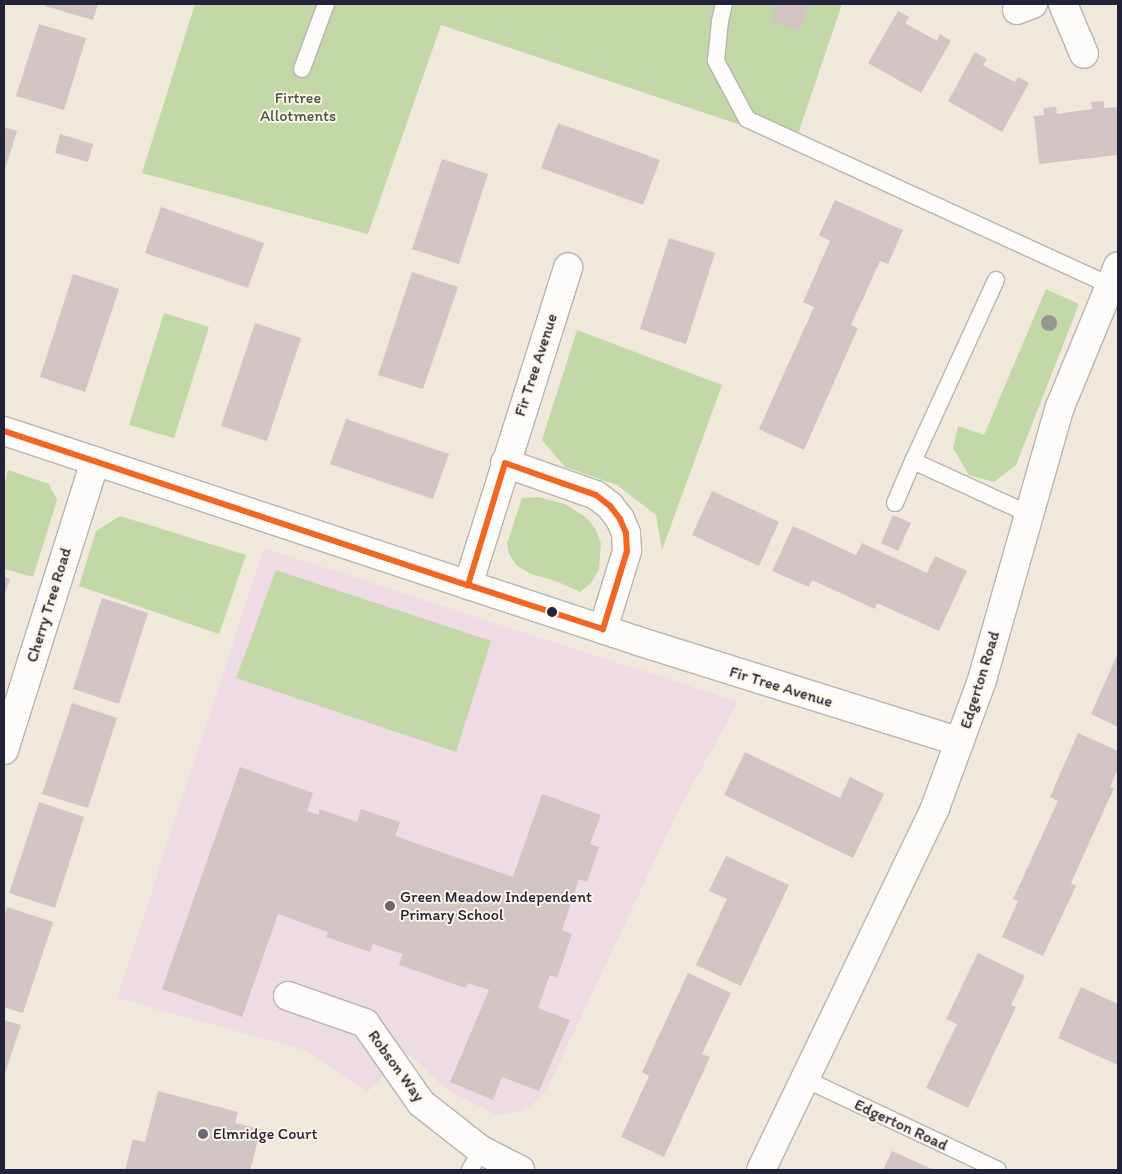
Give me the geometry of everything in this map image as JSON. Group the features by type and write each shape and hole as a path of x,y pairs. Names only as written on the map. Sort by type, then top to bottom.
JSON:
{"street":[{"path":"1063,4 1084,54"},
{"name":"Fir Tree Avenue","path":"468,585 568,267"},
{"name":"Edgerton Road","path":"761,1170 922,834 960,742 982,680 1060,407 1114,275"},
{"name":"Fir Tree Avenue","path":"4,431 603,629 960,742"},
{"name":"Cherry Tree Road","path":"4,750 94,461"},
{"path":"505,463 596,495 610,506 620,519 626,533 628,552 603,629"},
{"name":"Robson Way","path":"288,996 365,1023 421,1103 476,1160 520,1170"}],"lane":[{"path":"302,69 326,4"},
{"path":"724,4 720,21 716,61 747,119 1114,275"},
{"path":"894,503 996,280"},
{"path":"914,461 1029,514"},
{"name":"Edgerton Road","path":"805,1080 998,1170"}],"shaded area":[{"name":"Green Meadow Independent Primary School","path":"264,548 738,702 677,813 548,1087 532,1105 521,1111 497,1115 447,1090 408,1053 367,1092 308,1051 117,998"}],"green space":[{"name":"Firtree Allotments","path":"195,4 842,4 795,143 441,25 368,234 142,173"},
{"path":"1046,289 1079,304 1016,465 994,482 969,475 953,448 958,426 984,435"},
{"path":"164,313 209,327 174,438 129,425"},
{"path":"577,330 722,385 662,550 656,515 617,485 565,467 542,440"},
{"path":"8,470 49,484 57,500 33,577 4,569 4,485"},
{"path":"538,497 565,504 587,518 596,530 601,544 599,570 591,583 580,592 556,581 531,574 516,565 509,554 507,544 522,498"},
{"path":"120,516 246,555 219,634 79,586 96,531"},
{"path":"276,570 491,641 456,752 236,678"}],"building":[{"path":"46,4 98,4 93,20 45,6"},
{"path":"776,4 809,4 800,31 771,22"},
{"path":"898,11 909,17 905,23 937,41 940,34 951,41 921,93 868,63"},
{"path":"39,24 86,38 64,110 16,96"},
{"path":"975,52 987,59 983,65 1015,82 1018,77 1029,83 1002,132 948,101"},
{"path":"1104,101 1104,108 1117,107 1118,155 1039,164 1034,116 1044,115 1043,108 1056,107 1057,114 1092,109 1091,102"},
{"path":"558,123 660,160 643,205 541,168"},
{"path":"4,127 17,131 4,172"},
{"path":"60,134 93,144 88,162 55,153"},
{"path":"442,159 488,174 459,264 412,249"},
{"path":"835,200 903,230 888,264 880,261 851,325 858,328 804,450 759,429 814,307 803,302 830,241 819,235"},
{"path":"161,207 264,243 248,288 145,253"},
{"path":"669,238 715,253 686,344 640,329"},
{"path":"412,272 458,287 423,389 378,375"},
{"path":"73,274 119,289 85,392 40,377"},
{"path":"255,323 301,338 267,441 221,426"},
{"path":"346,419 449,454 433,499 330,464"},
{"path":"712,491 779,522 759,566 692,535"},
{"path":"893,515 911,523 898,551 881,543"},
{"path":"793,526 856,555 862,543 927,573 935,556 967,571 939,631 877,603 875,609 812,580 809,587 772,571"},
{"path":"4,577 10,579 4,596"},
{"path":"102,598 148,613 119,704 73,689"},
{"path":"1118,653 1118,727 1091,714"},
{"path":"72,703 117,718 88,808 42,794"},
{"path":"1078,733 1118,751 1118,769 1110,787 1114,788 1071,883 1076,886 1043,956 1002,937 1018,901 1013,899 1058,801 1050,797"},
{"path":"745,752 840,798 850,777 884,794 853,858 724,795"},
{"path":"240,767 313,793 307,811 319,815 319,809 357,822 361,809 400,822 395,836 513,877 542,794 601,815 590,844 599,847 587,882 579,879 562,930 572,934 557,978 550,975 538,1008 570,1020 539,1091 502,1077 493,1100 450,1082 489,990 468,983 466,988 399,965 403,954 373,944 370,952 326,937 328,932 278,914 242,1017 162,989"},
{"path":"39,802 84,817 55,908 9,893"},
{"path":"726,856 789,885 741,986 696,965 727,899 709,891"},
{"path":"7,907 53,922 23,1013 4,1007 4,918"},
{"path":"978,953 1025,976 1011,1005 1016,1007 968,1108 926,1088 957,1024 946,1019"},
{"path":"688,973 731,993 702,1054 710,1057 664,1157 621,1137 649,1076 642,1072"},
{"path":"1081,987 1118,1004 1118,1065 1058,1038"},
{"path":"4,1020 21,1025 4,1076"},
{"name":"Elmridge Court","path":"158,1091 238,1112 235,1123 261,1129 250,1170 125,1170 133,1139 145,1142"},
{"path":"892,1151 934,1170 883,1170"}],"transit line":[{"path":"4,431 468,585"},
{"path":"505,463 596,495 610,506 620,519 626,533 627,551 603,629 468,585 505,463"}],"place":[{"name":"Green Meadow Independent Primary School","path":"390,906"},
{"name":"Elmridge Court","path":"203,1134"}]}
